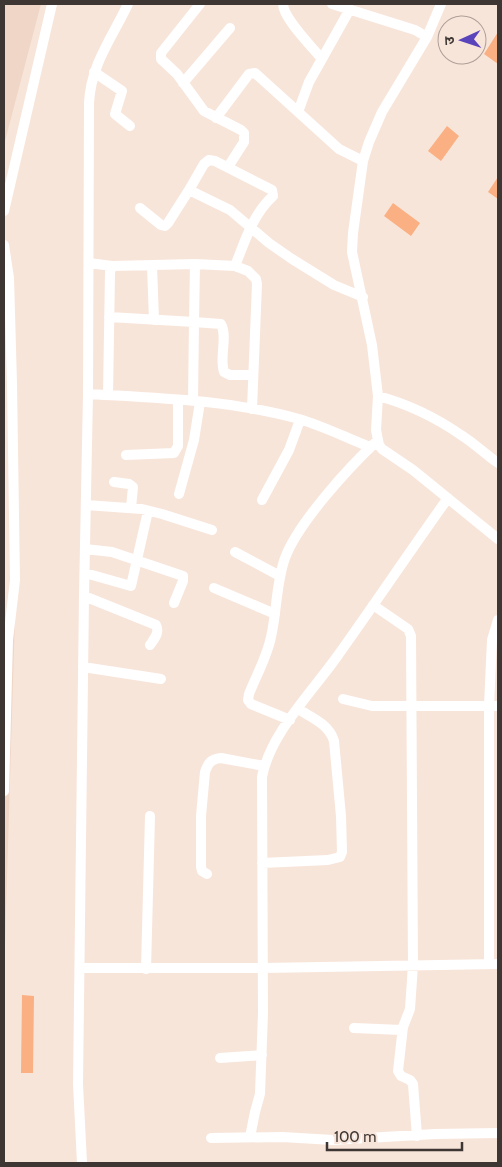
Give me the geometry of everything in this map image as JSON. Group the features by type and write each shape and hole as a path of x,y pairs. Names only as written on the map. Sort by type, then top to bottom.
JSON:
{"street":[{"path":"4,211 52,4"},
{"path":"82,1163 78,1084 88,394 89,103 90,84 98,59 125,4"},
{"path":"200,4 161,53 161,58 177,74 199,106 216,118 241,130 244,134 244,142 228,167"},
{"path":"283,4 283,9 290,19 322,59"},
{"path":"332,4 350,8 414,30 428,37"},
{"path":"290,720 251,704 248,700 249,694 271,640 280,576 288,551 308,520 333,488 373,444 376,430 378,396 372,344 352,252 363,161 382,112 428,37 441,4"},
{"path":"298,112 310,82 350,8"},
{"path":"183,83 230,28"},
{"path":"94,72 122,91 115,114 130,126"},
{"path":"216,118 249,74 258,75 339,149 363,161"},
{"path":"140,208 161,225 165,226 206,161 213,160 272,190 273,196 259,211 235,266"},
{"path":"189,190 230,210 292,259 334,284 363,297"},
{"path":"4,245 9,287 15,580 8,640 4,791"},
{"path":"89,263 112,266 195,264 235,266 248,271 256,279 257,284 252,409"},
{"path":"179,494 194,440 196,401 195,264"},
{"path":"108,395 110,272 112,266"},
{"path":"152,266 154,320"},
{"path":"109,317 222,324 224,330 222,362 224,372 230,375 253,375"},
{"path":"88,394 196,401 252,409 300,420 373,444 413,470 498,539"},
{"path":"378,396 402,402 423,412 462,435 498,463"},
{"path":"126,455 174,453 178,446 178,400"},
{"path":"262,500 290,450 300,420"},
{"path":"114,482 129,484 133,487 131,508"},
{"path":"250,1137 260,1094 262,1054 262,777 264,766 271,750 290,720 448,498"},
{"path":"86,505 148,511 212,530"},
{"path":"85,572 131,586 148,511"},
{"path":"85,549 106,550 183,576 183,581 174,603"},
{"path":"235,552 280,576"},
{"path":"214,588 275,614"},
{"path":"84,596 156,625 158,631 150,646"},
{"path":"373,605 408,629 412,636 413,965 410,1010 402,1030 399,1073 414,1084 417,1136"},
{"path":"80,968 263,968 494,964 494,706 492,640 498,620"},
{"path":"83,666 161,679"},
{"path":"342,699 372,706 494,706"},
{"path":"262,863 328,860 340,857 342,852 341,816 334,741 331,732 326,726 298,709"},
{"path":"207,874 202,871 201,867 201,816 207,765 215,758 221,758 264,766"},
{"path":"146,969 150,816"},
{"path":"354,1028 402,1030"},
{"path":"220,1058 262,1054"},
{"path":"211,1138 250,1137 333,1140 498,1133"}],"shaded area":[{"path":"4,4 41,4 4,145"},
{"path":"15,618 4,978 4,620"}],"building":[{"path":"498,32 498,64 487,56 487,49"},
{"path":"447,126 459,136 441,161 428,151"},
{"path":"498,177 498,199 488,192"},
{"path":"393,203 420,223 411,236 384,216"},
{"path":"22,995 34,996 33,1073 21,1073"}]}
